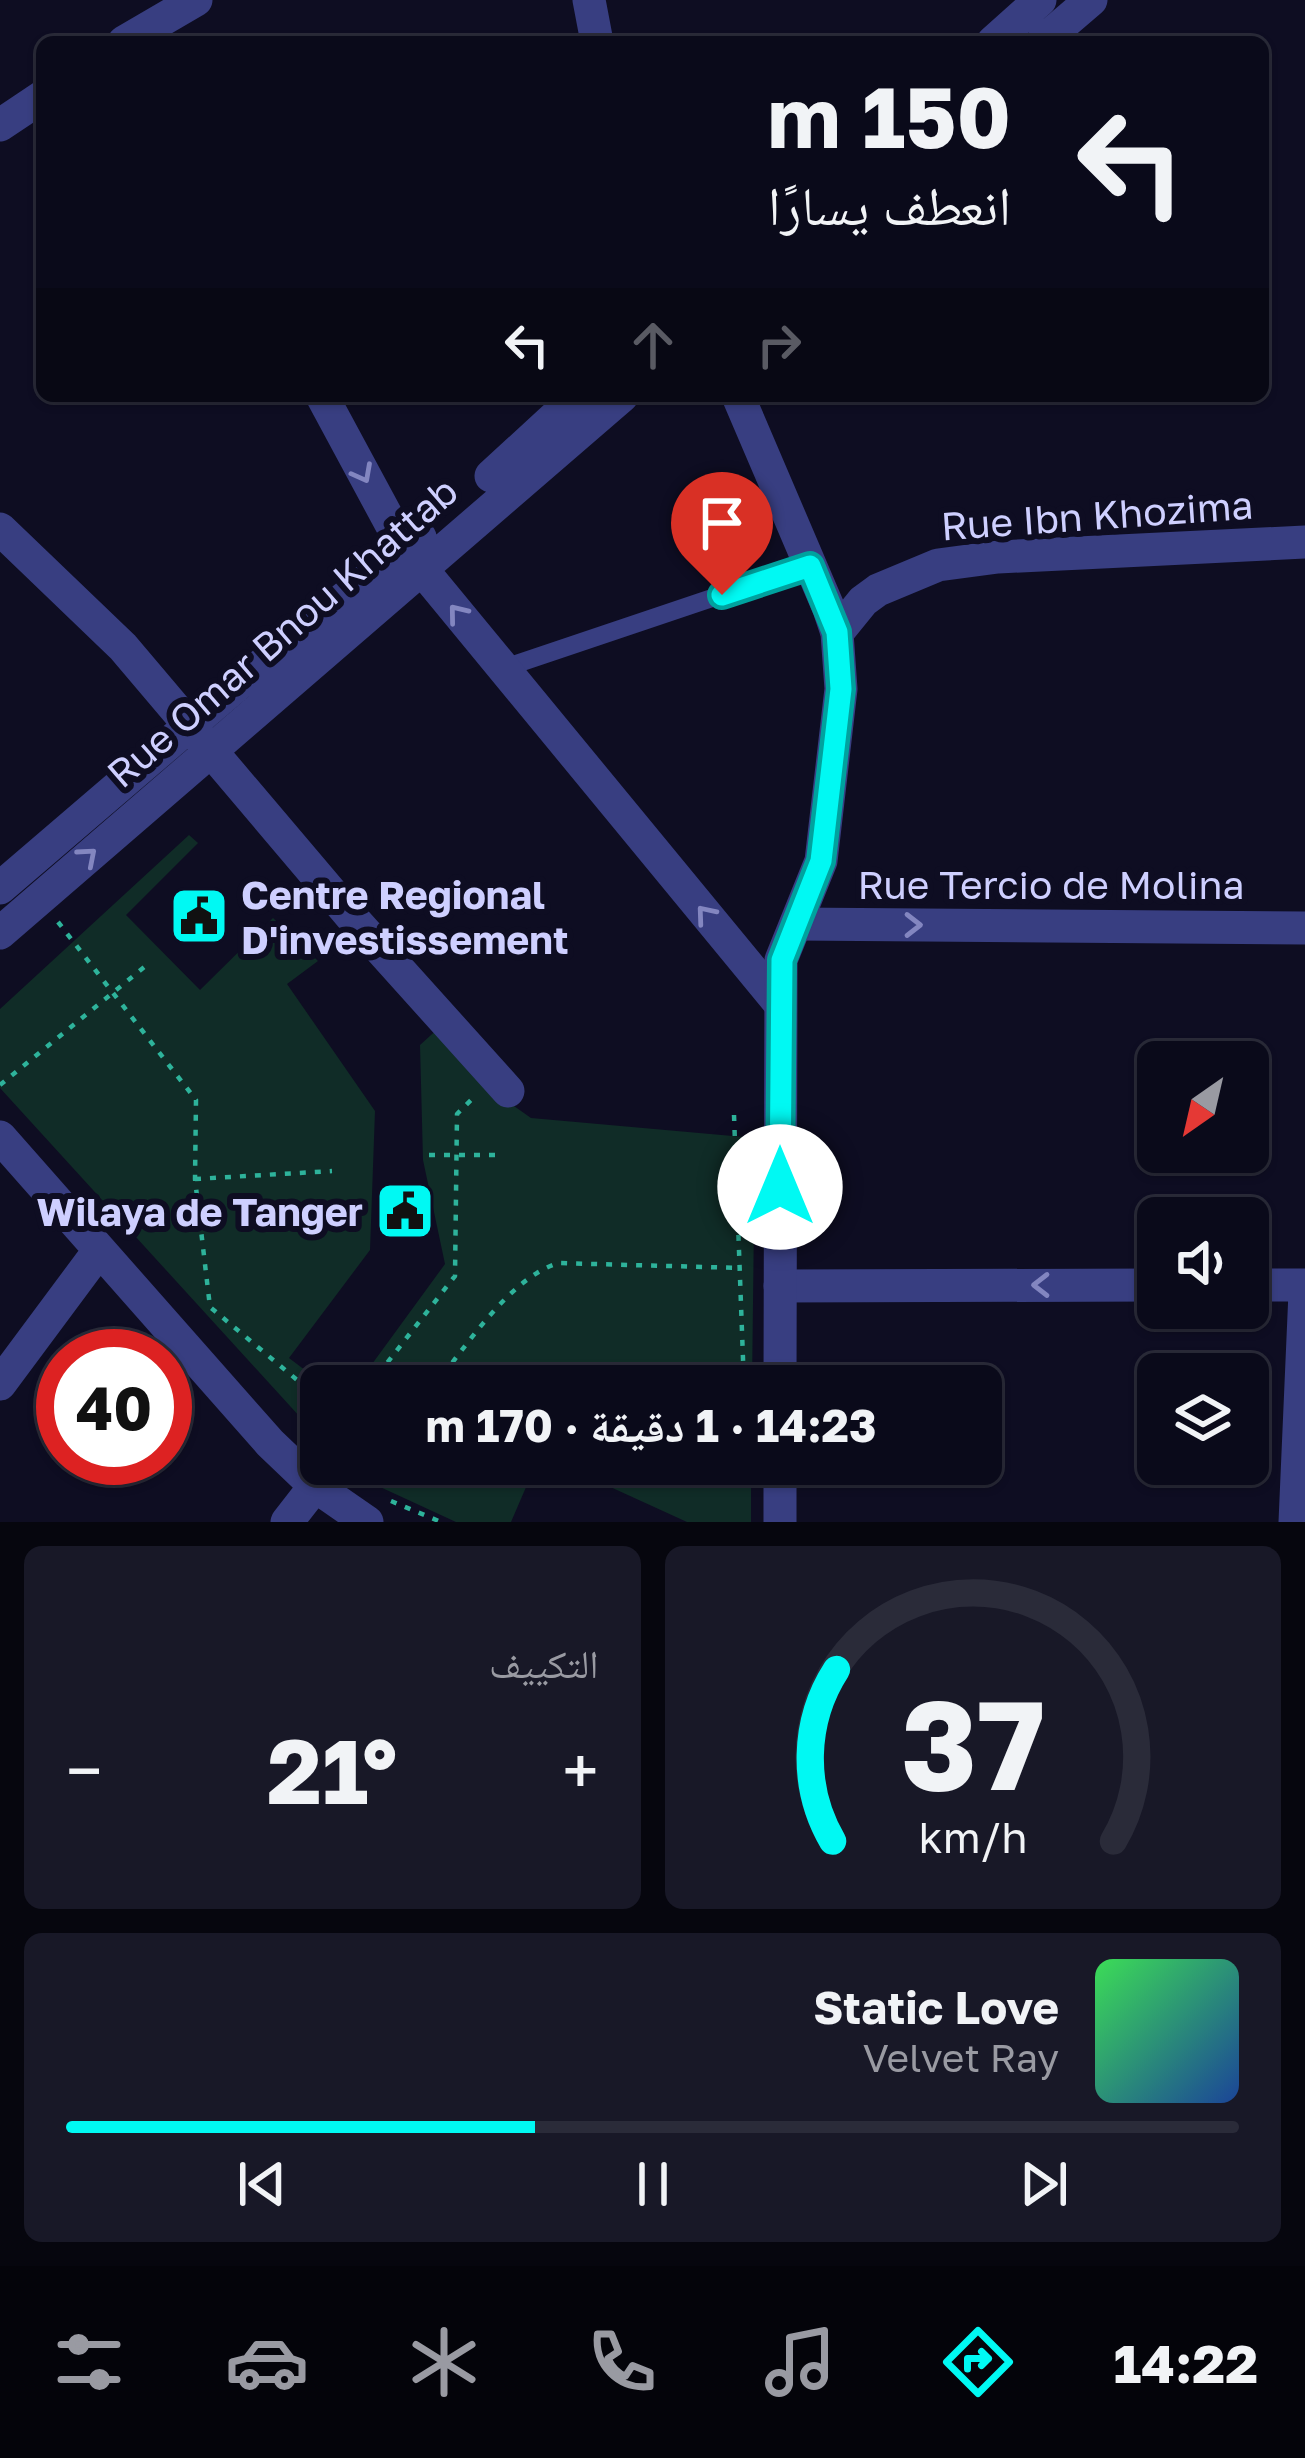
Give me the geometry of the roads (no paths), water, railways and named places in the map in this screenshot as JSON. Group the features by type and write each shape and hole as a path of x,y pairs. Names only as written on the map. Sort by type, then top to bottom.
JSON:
{"street":[{"path":"157,21 196,0"},
{"path":"589,0 596,36"},
{"path":"1000,36 1040,0"},
{"path":"1049,36 1091,0"},
{"path":"0,125 36,101"},
{"path":"325,402 413,559 780,1004"},
{"name":"Rue Omar Bnou Khattab","path":"413,559 572,402"},
{"name":"Rue Omar Bnou Khattab","path":"0,887 198,739 413,559 614,402"},
{"path":"741,402 837,632 841,689 821,861 782,960 780,1365"},
{"path":"0,529 109,632 501,1083"},
{"name":"Rue Ibn Khozima","path":"837,632 863,601 938,565 998,557 1305,542"},
{"name":"Rue Omar Bnou Khattab","path":"0,933 40,899 198,739"},
{"name":"Rue Tercio de Molina","path":"796,924 1305,928"},
{"path":"0,1137 98,1252 315,1486 373,1503"},
{"path":"0,1384 98,1252"},
{"path":"780,1286 1137,1285"},
{"path":"1269,1286 1305,1288 1295,1522"},
{"path":"780,1485 780,1522"},
{"path":"287,1522 315,1486"}],"lane":[{"path":"501,668 810,566"}],"place":[{"name":"Centre Regional D'investissement","path":"199,916"},
{"name":"Wilaya de Tanger","path":"405,1211"}]}
